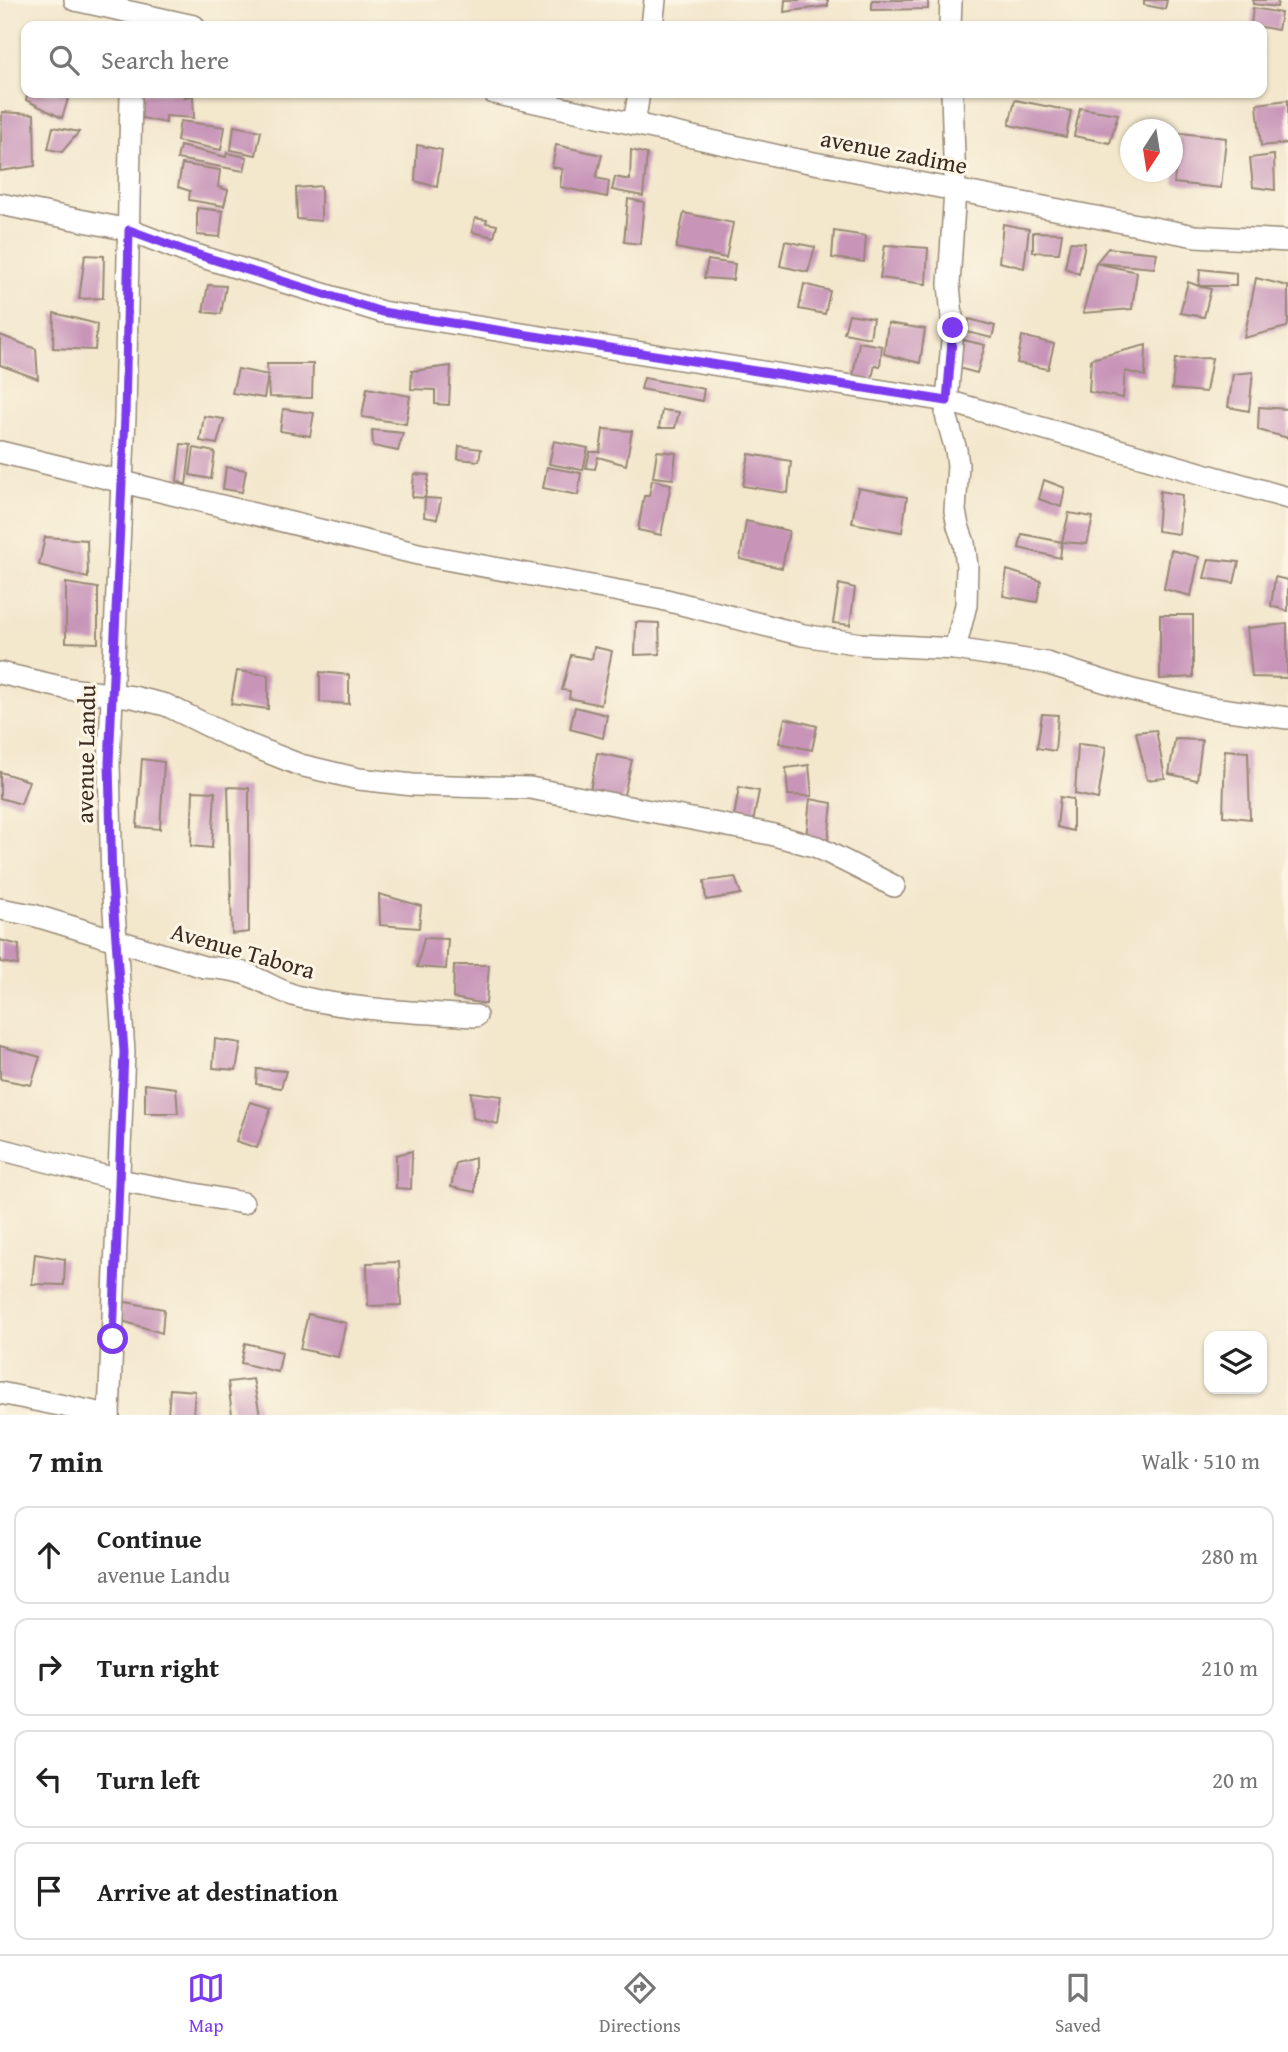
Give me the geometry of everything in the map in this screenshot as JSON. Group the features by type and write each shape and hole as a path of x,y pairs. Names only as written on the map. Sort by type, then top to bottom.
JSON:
{"street":[{"path":"75,0 171,21"},
{"path":"653,21 655,0"},
{"path":"950,21 951,0"},
{"name":"avenue Landu","path":"109,1415 124,1052 116,941 109,763 122,482 131,98"},
{"name":"avenue zadime","path":"517,98 783,157 1195,236 1288,241"},
{"path":"634,124 638,98"},
{"path":"952,98 955,190 949,284 953,328 946,415 958,465 955,510 967,566 966,605 955,649"},
{"path":"0,204 129,230 186,251 382,312 947,401 1288,498"},
{"path":"0,452 418,554 662,599 803,635 861,644 955,649 1046,663 1132,690 1205,707 1288,718"},
{"path":"0,673 69,690 133,697 166,705 237,740 300,765 359,779 413,785 530,788 770,834 817,848 894,886"},
{"name":"Avenue Tabora","path":"0,909 33,915 204,967 247,974 268,986 298,997 381,1010 476,1016"},
{"path":"0,1149 119,1180 243,1203"},
{"path":"0,1394 109,1415"}],"building":[{"path":"785,0 828,0 828,6 784,12"},
{"path":"872,0 928,0 928,9 872,10"},
{"path":"1144,0 1167,0 1165,9 1144,5"},
{"path":"1253,0 1278,0 1277,7 1253,4"},
{"path":"1253,8 1281,13 1278,30 1267,28 1267,21 1251,21"},
{"path":"27,98 68,98 62,118"},
{"path":"134,98 193,98 194,118 166,116 166,123 133,116"},
{"path":"1015,100 1071,111 1066,137 1009,125"},
{"path":"1288,100 1288,143 1261,146 1257,104"},
{"path":"1080,108 1118,114 1110,143 1074,136"},
{"path":"2,112 34,114 35,166 0,171"},
{"path":"180,121 225,127 221,150 177,141"},
{"path":"234,126 261,131 256,155 231,150"},
{"path":"53,127 79,132 62,152 48,149"},
{"path":"1183,133 1226,138 1221,188 1174,183 1183,182"},
{"path":"417,145 442,150 437,187 415,181"},
{"path":"556,145 602,155 596,178 609,181 607,197 560,187 562,169 552,167"},
{"path":"180,146 226,157 227,153 247,157 244,171 177,159"},
{"path":"631,150 647,154 643,196 612,190 615,177 630,180"},
{"path":"1274,155 1275,190 1253,187 1250,158"},
{"path":"182,164 220,170 218,187 228,190 224,206 189,200 190,191 178,187"},
{"path":"321,186 321,221 297,219 296,188"},
{"path":"628,199 644,202 640,244 624,242"},
{"path":"197,208 223,211 220,237 197,235"},
{"path":"684,213 733,223 726,258 676,248"},
{"path":"475,218 497,225 494,237 472,232"},
{"path":"1003,224 1029,229 1024,268 999,262"},
{"path":"834,231 866,236 864,262 832,258"},
{"path":"1033,232 1062,233 1059,253 1033,252"},
{"path":"785,241 815,247 808,272 780,266"},
{"path":"1070,242 1085,243 1079,274 1065,268"},
{"path":"885,245 928,248 926,284 880,278"},
{"path":"1108,248 1157,253 1154,268 1096,263"},
{"path":"85,255 104,256 103,298 79,299"},
{"path":"708,260 735,264 733,280 704,278"},
{"path":"1096,263 1137,272 1132,309 1083,313"},
{"path":"1200,269 1236,273 1236,286 1199,286"},
{"path":"1256,278 1288,286 1288,324 1287,327 1244,338"},
{"path":"1188,282 1211,289 1204,317 1180,313"},
{"path":"804,284 830,291 825,314 799,309"},
{"path":"208,285 226,286 221,314 203,312"},
{"path":"54,313 97,324 95,350 53,348"},
{"path":"849,314 873,318 870,338 844,333"},
{"path":"969,319 995,326 992,338 967,332"},
{"path":"888,323 925,329 920,363 884,354"},
{"path":"0,335 36,349 38,379 0,365"},
{"path":"1022,336 1054,344 1048,369 1017,363"},
{"path":"963,340 985,345 977,373 958,368"},
{"path":"859,342 882,346 880,366 875,365 870,386 851,386"},
{"path":"1146,345 1145,376 1125,371 1123,398 1089,392 1091,359"},
{"path":"1212,358 1206,392 1172,389 1175,359"},
{"path":"267,364 313,364 312,398 269,397"},
{"path":"451,366 449,405 435,404 435,390 411,389 412,371"},
{"path":"238,369 268,375 264,398 232,393"},
{"path":"1253,372 1249,411 1228,407 1233,374"},
{"path":"644,378 704,389 702,401 641,389"},
{"path":"367,388 410,396 406,424 362,417"},
{"path":"1259,407 1288,409 1288,438 1258,430"},
{"path":"283,409 314,413 310,436 280,431"},
{"path":"662,410 679,412 675,428 659,428"},
{"path":"204,416 224,419 217,444 200,441"},
{"path":"603,429 632,431 626,465 598,457 595,469 586,468 590,452 600,452"},
{"path":"372,430 403,433 398,451 373,446"},
{"path":"554,441 588,448 583,470 549,464"},
{"path":"181,444 191,445 186,485 177,481"},
{"path":"459,446 481,449 479,461 458,459"},
{"path":"194,448 215,452 211,479 190,475"},
{"path":"657,451 676,453 673,479 653,477"},
{"path":"749,454 791,461 788,493 743,486"},
{"path":"226,467 246,470 242,492 223,489"},
{"path":"547,467 581,473 578,495 543,488"},
{"path":"414,474 429,475 425,498 412,497"},
{"path":"652,480 671,484 661,535 638,530 644,496 649,496"},
{"path":"1044,480 1065,488 1061,507 1039,499"},
{"path":"858,488 907,497 902,532 852,523"},
{"path":"1160,491 1182,495 1179,534 1157,531"},
{"path":"425,498 441,499 437,519 424,517"},
{"path":"1069,513 1093,517 1087,544 1062,542"},
{"path":"746,521 789,531 782,568 740,559"},
{"path":"1022,534 1062,542 1060,558 1019,548"},
{"path":"45,537 87,540 88,578 39,565"},
{"path":"1171,550 1199,557 1191,596 1164,589"},
{"path":"1209,559 1239,562 1234,583 1204,578"},
{"path":"1007,570 1041,581 1037,602 1003,596"},
{"path":"1275,577 1288,580 1288,611 1271,606"},
{"path":"66,583 98,588 98,643 66,642"},
{"path":"839,584 855,588 850,625 833,623"},
{"path":"1160,615 1193,615 1193,677 1160,679"},
{"path":"636,622 659,623 660,654 635,655"},
{"path":"1287,624 1287,678 1252,677 1247,628"},
{"path":"594,647 612,651 601,705 569,698 570,691 562,690 571,655 592,659"},
{"path":"237,671 268,675 268,709 231,704"},
{"path":"320,672 349,675 349,704 320,702"},
{"path":"575,707 607,715 603,738 570,729"},
{"path":"1042,714 1058,715 1055,751 1037,748"},
{"path":"785,718 817,726 812,750 779,743"},
{"path":"1156,730 1165,778 1147,780 1136,732"},
{"path":"1175,739 1202,740 1197,780 1169,774"},
{"path":"1078,744 1106,747 1098,799 1075,794"},
{"path":"1225,750 1248,752 1250,819 1223,816"},
{"path":"597,753 632,760 622,803 589,796"},
{"path":"142,759 164,762 160,829 137,827"},
{"path":"809,765 812,796 788,795 786,768"},
{"path":"0,772 29,781 21,804 0,798"},
{"path":"228,787 249,788 249,932 232,934"},
{"path":"739,787 759,791 751,833 732,829"},
{"path":"193,791 215,792 212,848 191,846"},
{"path":"1060,797 1073,799 1073,831 1057,827"},
{"path":"810,799 832,803 828,841 806,838"},
{"path":"735,877 741,894 706,900 704,881"},
{"path":"379,894 421,906 419,928 380,925"},
{"path":"424,938 448,939 446,969 417,967"},
{"path":"0,940 19,945 18,965 0,962"},
{"path":"454,965 489,965 486,1004 453,998"},
{"path":"215,1039 241,1043 236,1070 213,1068"},
{"path":"0,1046 40,1057 31,1085 0,1079"},
{"path":"257,1069 286,1071 281,1088 256,1084"},
{"path":"145,1084 176,1088 178,1113 145,1113"},
{"path":"471,1092 502,1096 498,1124 473,1118"},
{"path":"250,1102 271,1108 257,1148 236,1141"},
{"path":"412,1151 411,1189 396,1188 396,1155"},
{"path":"475,1158 475,1192 451,1187 456,1163"},
{"path":"35,1254 65,1259 64,1285 32,1284"},
{"path":"399,1262 401,1305 368,1306 367,1263"},
{"path":"120,1301 164,1309 162,1333 122,1321"},
{"path":"308,1314 346,1323 338,1357 300,1349"},
{"path":"245,1343 282,1352 278,1372 241,1363"},
{"path":"253,1379 260,1415 232,1415 228,1382"},
{"path":"170,1389 195,1391 193,1415 168,1415"}],"route":[{"path":"113,1339 124,1052 112,883 109,763 125,417 129,230 186,251 382,312 947,401 953,328"}]}
